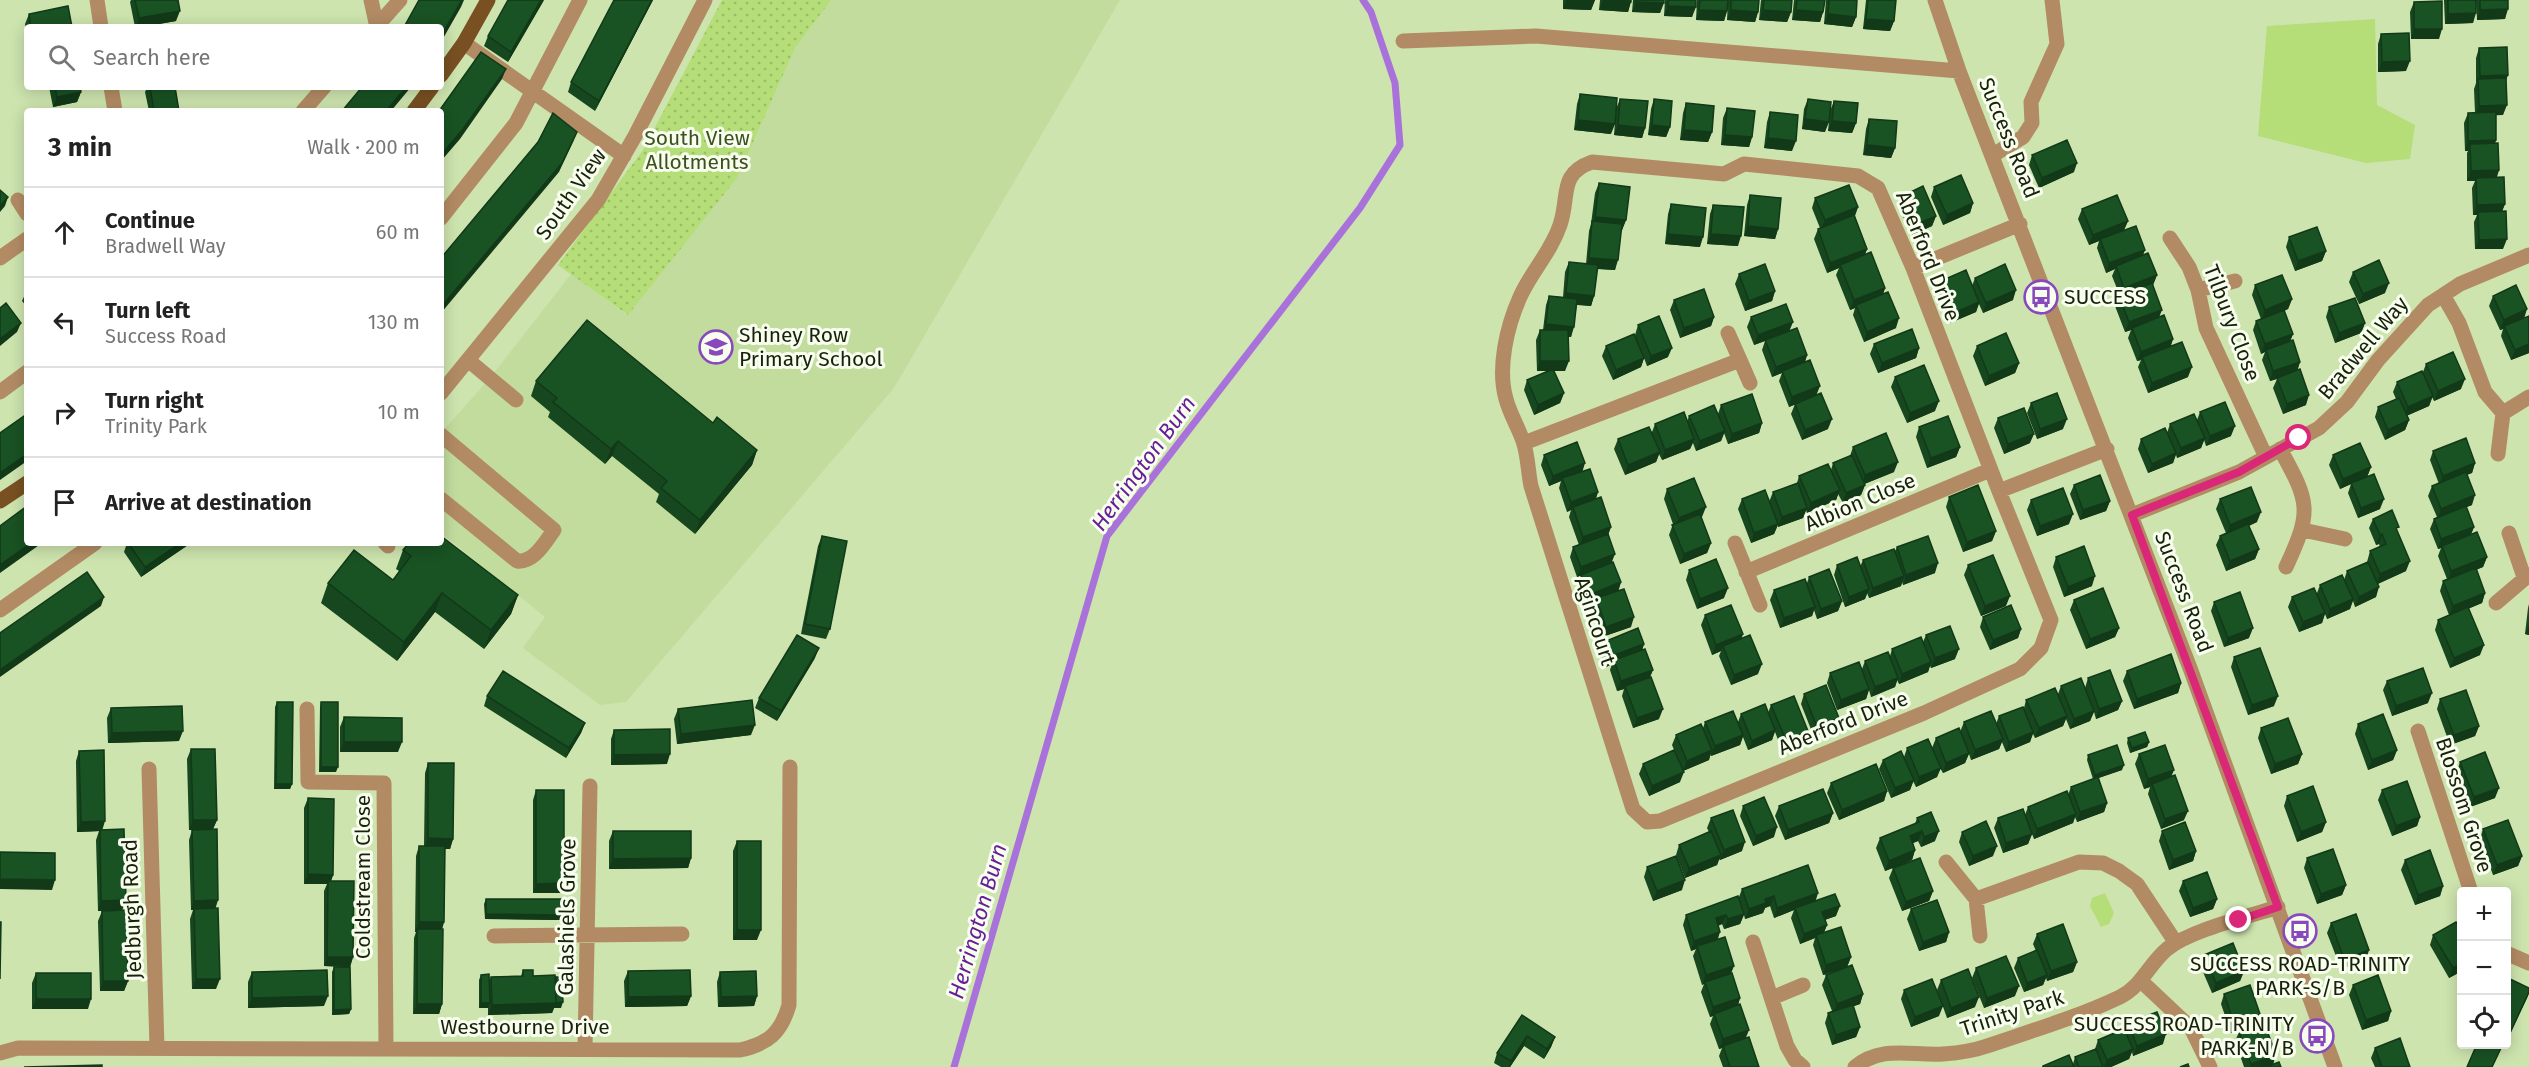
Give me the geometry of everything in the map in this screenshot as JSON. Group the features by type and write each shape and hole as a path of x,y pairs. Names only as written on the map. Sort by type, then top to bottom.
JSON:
{"main road":[{"path":"444,71 464,43 488,0"},
{"path":"416,108 430,90"},
{"path":"0,501 24,485"}],"street":[{"path":"97,0 101,24"},
{"path":"371,0 376,24"},
{"path":"380,24 400,0"},
{"path":"444,214 500,147 534,90 580,0"},
{"name":"South View","path":"444,389 598,200 624,156 705,0"},
{"name":"Success Road","path":"1935,0 1959,71 2132,515 2335,1067"},
{"path":"1993,155 2023,137 2032,123 2031,102 2057,44 2052,0"},
{"path":"1403,41 1536,36 1959,71"},
{"path":"464,43 534,90 624,156"},
{"path":"112,90 114,108"},
{"path":"306,108 321,90"},
{"name":"Aberford Drive","path":"1579,167 1592,162 1724,174 1744,164 1858,176 1878,188 1913,268 1990,471 2051,620 2041,648 2020,669 1924,713 1660,821 1647,822 1633,809"},
{"name":"Agincourt","path":"1579,167 1569,176 1560,226 1546,255 1521,296 1510,323 1503,372 1505,398 1524,443 1531,486 1633,809"},
{"path":"18,200 24,209"},
{"path":"1913,268 2020,224"},
{"name":"Tilbury Close","path":"2170,238 2189,267 2198,290 2206,328 2266,457"},
{"path":"0,258 24,241"},
{"name":"Bradwell Way","path":"2132,515 2239,472 2319,428 2333,416 2427,305 2460,284 2529,255"},
{"path":"2198,290 2235,281"},
{"path":"2443,295 2459,323 2486,392 2504,413 2498,454"},
{"path":"1728,333 1750,383"},
{"path":"468,360 516,400"},
{"path":"1524,443 1740,360"},
{"path":"0,392 24,374"},
{"path":"2504,413 2529,397"},
{"path":"444,438 554,530 531,558 524,562 517,561 444,501"},
{"path":"1999,491 2107,449"},
{"path":"2280,449 2299,484 2304,499 2303,530 2286,567"},
{"name":"Albion Close","path":"1746,572 1990,471"},
{"path":"2303,530 2345,538"},
{"path":"2496,603 2527,576 2509,533"},
{"path":"1735,543 1760,605"},
{"path":"0,610 91,546"},
{"name":"Coldstream Close","path":"307,709 308,782 384,783 386,1048"},
{"name":"Blossom Grove","path":"2418,731 2470,887"},
{"name":"Westbourne Drive","path":"0,1053 18,1048 740,1050 759,1046 773,1037 784,1021 790,984 790,767"},
{"name":"Jedburgh Road","path":"149,769 157,1048"},
{"name":"Galashiels Grove","path":"585,1048 590,786"},
{"path":"1946,861 1976,899 1980,936"},
{"path":"1976,899 2079,862 2103,863 2119,870 2137,884 2176,943"},
{"name":"Trinity Park","path":"1855,1067 1873,1056 1887,1053 1942,1054 1984,1047 2121,996 2141,981 2165,951 2176,943 2278,907"},
{"path":"494,936 682,934"},
{"path":"1753,942 1787,1046 1795,1060 1803,1067"},
{"path":"2511,955 2529,963"},
{"path":"2141,981 2191,1028 2210,1067"},
{"path":"1772,998 1803,985"}],"shaded area":[{"name":"Shiney Row Primary School","path":"831,0 1120,0 894,388 626,702 600,705 523,648 545,617 444,535 444,430 490,378 571,274 627,315 737,178 795,48"}],"green space":[{"name":"South View Allotments","path":"722,0 831,0 795,48 737,178 628,315 558,265 643,150"},
{"path":"2375,19 2377,105 2415,125 2410,159 2366,163 2258,136 2267,26"},
{"path":"2105,893 2114,913 2109,924 2101,927 2090,906 2092,898"}],"building":[{"path":"135,0 178,0 180,11 139,18"},
{"path":"419,0 462,0 444,31 444,24 406,24"},
{"path":"508,0 541,0 511,52 488,36"},
{"path":"614,0 652,0 599,101 571,82"},
{"path":"1603,0 1631,0 1631,2"},
{"path":"1636,0 1664,0 1664,3 1636,2"},
{"path":"1668,0 1696,0 1696,7 1668,6"},
{"path":"1700,0 1728,0 1727,11 1699,10"},
{"path":"1731,0 1759,0 1758,12 1731,10"},
{"path":"1764,0 1792,0 1791,12 1763,10"},
{"path":"1797,0 1825,0 1823,12 1796,10"},
{"path":"1829,0 1857,0 1856,17 1828,14"},
{"path":"1868,0 1896,0 1894,21 1866,19"},
{"path":"2448,0 2476,0 2476,13 2448,14"},
{"path":"2480,0 2508,0 2508,9 2480,10"},
{"path":"2442,1 2442,29 2414,29 2414,2"},
{"path":"68,6 71,24 31,24 29,14"},
{"path":"2409,33 2410,61 2382,62 2381,34"},
{"path":"2507,47 2508,75 2480,76 2479,48"},
{"path":"481,52 506,69 444,151 444,108 441,108"},
{"path":"2506,78 2507,105 2479,106 2478,79"},
{"path":"56,90 81,90 81,92 57,97"},
{"path":"150,90 176,90 178,108 154,108"},
{"path":"360,90 404,90 388,108 344,108"},
{"path":"1580,94 1617,98 1615,124 1578,120"},
{"path":"1620,99 1648,101 1645,128 1618,125"},
{"path":"1654,99 1672,101 1670,127 1652,125"},
{"path":"1808,99 1831,102 1829,122 1805,119"},
{"path":"1834,101 1858,103 1856,123 1832,121"},
{"path":"1686,103 1714,106 1712,132 1684,130"},
{"path":"1727,108 1755,111 1752,137 1725,135"},
{"path":"1770,112 1798,115 1796,141 1768,138"},
{"path":"2496,112 2496,140 2468,141 2468,113"},
{"path":"553,113 577,132 562,163 444,303 444,254 538,142"},
{"path":"1869,119 1897,121 1895,148 1867,145"},
{"path":"2067,140 2077,163 2042,178 2032,155"},
{"path":"2498,143 2499,170 2471,171 2470,144"},
{"path":"1961,175 1973,203 1947,215 1934,187"},
{"path":"2504,177 2505,204 2477,205 2476,178"},
{"path":"1599,183 1630,187 1626,220 1595,217"},
{"path":"1849,185 1858,207 1825,220 1815,198"},
{"path":"1923,186 1936,216 1915,225 1902,196"},
{"path":"0,190 8,197 0,206"},
{"path":"1750,195 1781,198 1778,229 1748,226"},
{"path":"2117,195 2128,221 2093,235 2082,209"},
{"path":"1671,204 1706,208 1703,237 1668,234"},
{"path":"1713,205 1744,207 1741,236 1711,234"},
{"path":"2506,211 2507,239 2479,240 2478,212"},
{"path":"1854,215 1867,249 1830,263 1818,229"},
{"path":"1592,221 1622,224 1618,260 1589,258"},
{"path":"2136,226 2145,250 2109,263 2100,239"},
{"path":"2317,227 2326,251 2298,261 2289,237"},
{"path":"1871,252 1885,288 1854,300 1840,265"},
{"path":"2148,253 2157,275 2124,288 2116,266"},
{"path":"2379,260 2389,283 2363,294 2353,272"},
{"path":"1569,262 1598,265 1594,296 1566,293"},
{"path":"1765,264 1775,291 1749,301 1739,274"},
{"path":"2005,264 2016,290 1986,303 1975,278"},
{"path":"1966,270 1979,302 1954,313 1941,281"},
{"path":"2282,275 2292,299 2265,310 2255,285"},
{"path":"2152,283 2162,310 2129,322 2119,296"},
{"path":"2516,285 2527,309 2504,320 2493,296"},
{"path":"1704,289 1714,317 1684,328 1674,300"},
{"path":"1888,292 1899,318 1867,332 1856,305"},
{"path":"1549,296 1577,299 1574,327 1546,324"},
{"path":"2355,298 2365,323 2339,333 2329,307"},
{"path":"6,303 21,323 0,339 0,308"},
{"path":"1786,304 1793,322 1758,335 1751,317"},
{"path":"2284,310 2293,334 2265,344 2256,321"},
{"path":"2164,315 2173,339 2141,352 2132,328"},
{"path":"1659,316 1672,348 1651,356 1638,325"},
{"path":"2529,316 2529,344 2515,350 2504,326"},
{"path":"587,320 713,423 717,417 757,450 700,520 661,488 667,481 618,441 611,449 553,402 557,398 536,381"},
{"path":"1797,328 1807,355 1776,367 1765,340"},
{"path":"1912,329 1919,348 1882,363 1874,344"},
{"path":"1540,330 1568,330 1569,361 1540,361"},
{"path":"2006,333 2019,363 1989,376 1977,346"},
{"path":"1634,334 1644,358 1616,370 1606,346"},
{"path":"2293,340 2300,362 2273,371 2266,350"},
{"path":"2182,342 2192,367 2152,383 2142,357"},
{"path":"2453,352 2465,379 2438,391 2426,364"},
{"path":"1810,360 1820,386 1792,397 1782,371"},
{"path":"1924,365 1939,401 1910,413 1895,377"},
{"path":"1553,369 1564,393 1538,405 1527,380"},
{"path":"2300,369 2309,395 2287,404 2277,378"},
{"path":"2422,371 2433,396 2408,407 2397,382"},
{"path":"1821,393 1832,419 1805,430 1795,404"},
{"path":"2057,393 2067,419 2040,429 2031,403"},
{"path":"1752,394 1762,423 1732,434 1721,405"},
{"path":"2399,398 2409,420 2388,430 2378,407"},
{"path":"2225,402 2235,426 2210,436 2200,412"},
{"path":"1714,405 1725,431 1700,441 1689,416"},
{"path":"2024,408 2034,434 2008,444 1998,418"},
{"path":"1684,412 1694,439 1665,450 1655,424"},
{"path":"2194,414 2205,438 2181,448 2170,424"},
{"path":"24,416 24,456 0,473 0,433"},
{"path":"1948,416 1960,447 1931,458 1919,427"},
{"path":"1649,427 1660,452 1628,465 1618,439"},
{"path":"2165,428 2176,453 2152,464 2141,439"},
{"path":"1886,433 1898,462 1865,475 1853,447"},
{"path":"2466,438 2475,463 2443,476 2433,451"},
{"path":"1577,442 1585,463 1553,476 1544,455"},
{"path":"2360,443 2371,467 2343,479 2333,455"},
{"path":"1852,455 1865,485 1846,493 1833,463"},
{"path":"1828,464 1840,490 1811,503 1799,476"},
{"path":"1590,469 1598,492 1571,502 1562,478"},
{"path":"2466,472 2475,495 2441,509 2432,486"},
{"path":"2374,474 2384,499 2361,508 2351,483"},
{"path":"2100,475 2110,501 2083,510 2074,485"},
{"path":"1694,478 1706,507 1679,518 1667,489"},
{"path":"1798,483 1807,508 1782,517 1773,492"},
{"path":"1978,485 1996,531 1967,542 1949,497"},
{"path":"2251,487 2261,512 2230,525 2220,499"},
{"path":"2063,488 2073,514 2040,526 2031,500"},
{"path":"1765,490 1778,524 1754,533 1742,499"},
{"path":"1601,497 1611,527 1583,537 1573,507"},
{"path":"2466,506 2474,527 2441,539 2434,519"},
{"path":"24,508 24,546 27,546 0,565 0,526"},
{"path":"2392,510 2399,527 2396,528 2410,561 2380,574 2370,551 2386,544 2373,519"},
{"path":"1700,514 1711,543 1684,554 1672,525"},
{"path":"2248,524 2259,549 2230,561 2220,536"},
{"path":"2477,532 2487,557 2451,571 2442,546"},
{"path":"1608,534 1615,554 1581,567 1573,547"},
{"path":"822,536 847,541 830,629 805,624"},
{"path":"1928,536 1938,563 1906,575 1897,547"},
{"path":"444,538 518,595 491,630 442,593 404,642 328,583 354,550 393,580 411,556 403,550 406,546 444,546"},
{"path":"130,546 176,546 145,567"},
{"path":"2084,546 2095,576 2068,587 2056,557"},
{"path":"1894,549 1904,576 1873,588 1863,560"},
{"path":"1993,555 2010,596 1985,606 1968,565"},
{"path":"1857,557 1869,589 1849,597 1837,565"},
{"path":"1716,559 1728,588 1700,599 1689,570"},
{"path":"1613,562 1621,582 1589,595 1581,575"},
{"path":"2368,562 2379,587 2359,597 2347,571"},
{"path":"2476,568 2485,593 2453,606 2443,581"},
{"path":"1829,569 1842,601 1821,609 1809,577"},
{"path":"87,572 104,597 0,670 0,633"},
{"path":"2342,575 2353,599 2330,609 2320,585"},
{"path":"1805,579 1815,607 1784,618 1774,590"},
{"path":"2103,588 2119,628 2090,639 2074,600"},
{"path":"2314,588 2325,613 2303,622 2292,597"},
{"path":"1624,589 1634,617 1606,627 1596,598"},
{"path":"2240,592 2253,628 2228,638 2214,602"},
{"path":"1731,605 1743,634 1716,645 1705,615"},
{"path":"2011,605 2021,629 1993,640 1983,617"},
{"path":"2468,607 2484,645 2454,658 2438,620"},
{"path":"1950,626 1959,649 1935,658 1926,635"},
{"path":"1638,628 1644,644 1609,657 1604,642"},
{"path":"797,635 819,648 781,711 759,698"},
{"path":"1750,635 1762,664 1734,675 1723,646"},
{"path":"1921,637 1931,662 1902,674 1892,649"},
{"path":"2260,648 2278,696 2252,705 2234,657"},
{"path":"1645,649 1653,670 1621,681 1614,660"},
{"path":"1888,652 1898,678 1875,687 1865,661"},
{"path":"2171,654 2181,683 2137,699 2127,671"},
{"path":"1859,662 1869,689 1841,700 1830,673"},
{"path":"2423,668 2432,693 2396,706 2387,681"},
{"path":"2110,670 2122,701 2099,709 2088,678"},
{"path":"503,671 585,723 569,748 487,696"},
{"path":"1651,677 1663,709 1637,718 1625,686"},
{"path":"2081,678 2094,711 2074,719 2061,686"},
{"path":"1826,685 1839,718 1817,727 1804,694"},
{"path":"2055,688 2067,716 2039,728 2026,700"},
{"path":"2466,690 2479,726 2454,735 2440,699"},
{"path":"1794,696 1808,731 1786,740 1771,705"},
{"path":"752,700 755,725 681,734 678,709"},
{"path":"277,702 293,702 292,784 276,784"},
{"path":"321,702 338,702 338,767 321,767"},
{"path":"1765,704 1775,730 1752,741 1741,714"},
{"path":"182,706 183,731 112,733 111,708"},
{"path":"2023,707 2033,732 2009,742 1999,716"},
{"path":"1733,711 1743,735 1715,746 1705,722"},
{"path":"1991,711 2003,739 1975,750 1964,722"},
{"path":"2383,714 2397,750 2372,760 2358,724"},
{"path":"344,717 402,718 402,742 344,742"},
{"path":"2288,718 2302,754 2275,764 2261,728"},
{"path":"1701,724 1712,750 1687,761 1676,735"},
{"path":"1959,728 1969,753 1946,763 1936,738"},
{"path":"670,729 670,754 614,755 614,730"},
{"path":"2145,732 2149,742 2132,748 2128,738"},
{"path":"1928,739 1941,768 1919,777 1907,748"},
{"path":"2117,745 2124,765 2095,775 2088,755"},
{"path":"2165,745 2174,770 2148,779 2139,754"},
{"path":"191,749 215,749 217,820 193,820"},
{"path":"104,750 105,821 81,822 79,751"},
{"path":"1674,750 1684,772 1652,786 1643,764"},
{"path":"1901,751 1914,780 1895,788 1883,760"},
{"path":"2485,752 2499,788 2474,797 2460,762"},
{"path":"428,763 454,763 453,839 428,838"},
{"path":"1876,764 1887,791 1842,810 1831,783"},
{"path":"2175,775 2188,811 2165,819 2152,784"},
{"path":"2098,777 2107,803 2080,812 2071,787"},
{"path":"2407,781 2420,817 2396,826 2382,790"},
{"path":"2313,786 2326,822 2301,832 2287,796"},
{"path":"1823,789 1833,813 1788,830 1779,806"},
{"path":"536,790 564,790 564,883 536,884"},
{"path":"2067,791 2076,814 2037,829 2028,807"},
{"path":"1764,797 1777,827 1756,836 1743,806"},
{"path":"308,798 334,799 333,875 308,874"},
{"path":"2023,809 2032,834 2006,843 1998,818"},
{"path":"1733,810 1745,842 1724,850 1711,818"},
{"path":"1931,812 1939,831 1924,837 1922,831 1910,836 1915,850 1889,861 1880,838 1919,822 1917,818"},
{"path":"2508,820 2522,856 2497,865 2483,829"},
{"path":"1986,821 1997,846 1973,856 1962,832"},
{"path":"2185,822 2196,851 2173,860 2162,831"},
{"path":"124,829 126,900 101,901 100,830"},
{"path":"217,829 218,900 194,901 192,830"},
{"path":"613,831 691,831 691,858 613,859"},
{"path":"1711,831 1721,855 1689,868 1679,845"},
{"path":"737,841 761,841 761,930 737,930"},
{"path":"419,846 445,846 444,922 419,922"},
{"path":"2333,849 2346,885 2321,894 2307,858"},
{"path":"2430,850 2443,886 2418,895 2405,860"},
{"path":"0,852 55,853 55,880 0,879"},
{"path":"1676,856 1685,880 1657,891 1647,867"},
{"path":"1920,858 1933,891 1906,902 1893,868"},
{"path":"1808,865 1818,893 1777,908 1774,896 1765,899 1766,903 1749,909 1742,889"},
{"path":"2207,872 2217,899 2193,908 2183,881"},
{"path":"328,881 354,881 353,957 327,957"},
{"path":"1835,894 1840,906 1822,912 1827,925 1804,934 1795,908"},
{"path":"1738,896 1744,914 1728,919 1726,915 1716,918 1720,932 1694,941 1686,915"},
{"path":"486,899 562,899 562,915 486,914"},
{"path":"1937,900 1949,932 1923,942 1911,909"},
{"path":"218,908 220,979 196,979 194,909"},
{"path":"126,910 128,981 103,981 102,911"},
{"path":"2356,914 2369,950 2344,959 2331,923"},
{"path":"0,922 1,922 0,979"},
{"path":"2456,922 2457,966 2453,968 2433,935"},
{"path":"2063,924 2077,962 2051,971 2037,934"},
{"path":"1841,927 1851,957 1826,965 1816,935"},
{"path":"417,929 443,929 442,1004 417,1004"},
{"path":"1725,937 1734,966 1706,975 1697,946"},
{"path":"2233,943 2244,971 2216,983 2204,955"},
{"path":"2037,950 2047,975 2027,983 2018,958"},
{"path":"2006,956 2019,986 1987,998 1976,968"},
{"path":"1852,965 1863,994 1837,1004 1826,975"},
{"path":"334,967 350,967 351,1009 334,1010"},
{"path":"1968,969 1979,997 1951,1008 1941,980"},
{"path":"327,970 328,996 252,998 252,972"},
{"path":"523,970 533,970 533,976 555,975 556,1003 492,1005 491,977 523,976"},
{"path":"690,970 691,996 628,997 628,971"},
{"path":"756,971 757,996 721,997 720,972"},
{"path":"36,973 91,973 91,999 36,999"},
{"path":"1732,973 1740,998 1713,1007 1705,982"},
{"path":"489,974 490,1003 481,1003 481,975"},
{"path":"2378,975 2391,1011 2366,1020 2353,985"},
{"path":"556,977 562,977 563,1002 556,1003"},
{"path":"1932,979 1943,1006 1915,1017 1904,990"},
{"path":"2511,979 2529,988 2511,1031"},
{"path":"2250,985 2260,1014 2234,1023 2224,994"},
{"path":"1740,1004 1749,1030 1723,1039 1714,1014"},
{"path":"1853,1005 1860,1027 1836,1035 1828,1013"},
{"path":"2157,1012 2166,1034 2137,1046 2128,1023"},
{"path":"1522,1015 1555,1037 1547,1049 1527,1036 1511,1061 1497,1053"},
{"path":"2264,1022 2276,1055 2251,1064 2239,1032"},
{"path":"2124,1029 2133,1049 2107,1060 2098,1040"},
{"path":"1749,1037 1759,1067 1730,1067 1723,1046"},
{"path":"2400,1038 2410,1067 2382,1067 2375,1048"},
{"path":"2096,1049 2103,1067 2079,1067 2075,1057"},
{"path":"2475,1049 2501,1049 2492,1067 2467,1067"},
{"path":"2069,1055 2074,1067 2043,1067 2043,1066"},
{"path":"2279,1062 2281,1067 2266,1067"},
{"path":"102,1065 102,1067 24,1067"}],"waterway":[{"name":"Herrington Burn","path":"954,1067 1107,536 1360,208 1400,145 1395,83 1371,12 1363,0"}],"place":[{"name":"SUCCESS","path":"2041,297"},
{"name":"Shiney Row Primary School","path":"716,347"},
{"name":"SUCCESS ROAD-TRINITY PARK-S/B","path":"2300,931"},
{"name":"SUCCESS ROAD-TRINITY PARK-N/B","path":"2317,1036"}],"route":[{"path":"2239,920 2278,907 2132,515 2239,472 2299,438"}]}
